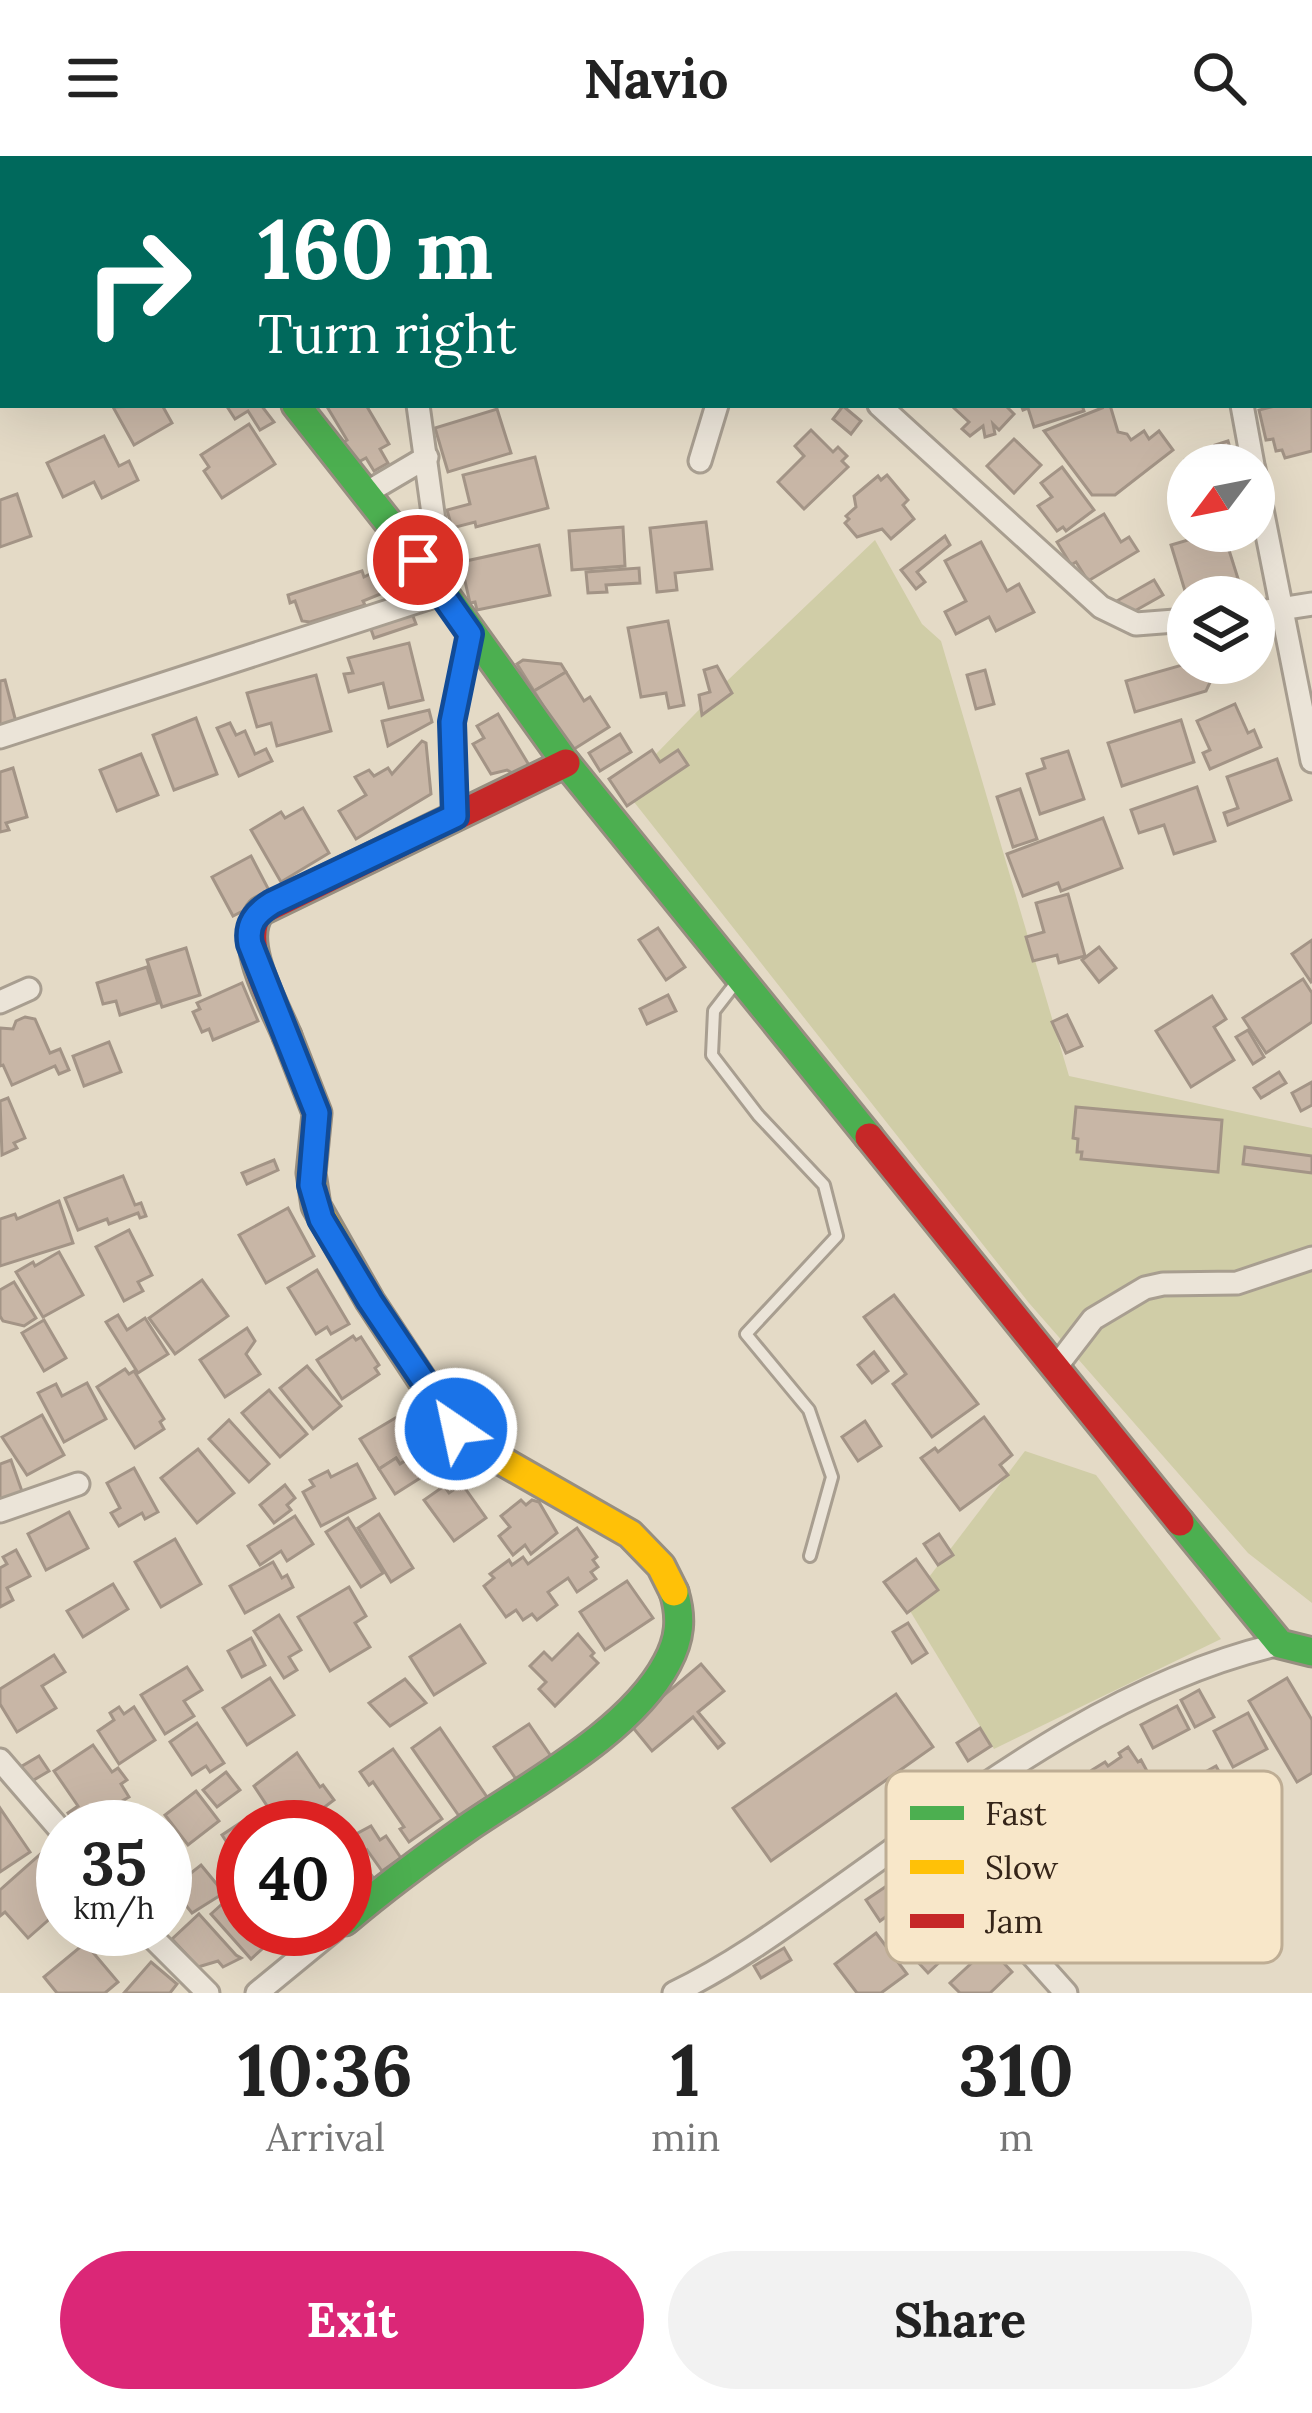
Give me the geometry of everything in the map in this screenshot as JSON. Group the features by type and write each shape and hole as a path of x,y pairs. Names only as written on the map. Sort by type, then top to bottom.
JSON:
{"street":[{"path":"298,408 444,593 566,763 1280,1643"},
{"path":"419,408 444,593"},
{"path":"700,461 716,408"},
{"path":"882,408 1101,607 1136,624 1167,622"},
{"path":"1243,408 1250,444"},
{"path":"366,493 427,457"},
{"path":"1269,552 1312,761"},
{"path":"0,736 444,593"},
{"path":"1275,611 1312,604"},
{"path":"455,816 452,722 470,634"},
{"path":"372,1899 592,1741 661,1675 679,1633 676,1596 645,1546 601,1514 489,1454 456,1429 341,1256 313,1195 317,1113 250,944 251,923 272,903 566,763"},
{"path":"0,1002 29,989"},
{"path":"1056,1367 1093,1319 1145,1288 1237,1283 1312,1258"},
{"path":"0,1510 78,1484"},
{"path":"1007,1771 1063,1733 1206,1663 1280,1643 1312,1652"},
{"path":"0,1760 36,1802"},
{"path":"674,1993 766,1939 886,1854"},
{"path":"171,1956 208,1993"},
{"path":"257,1993 302,1956"},
{"path":"1039,1963 1066,1993"}],"lane":[{"path":"739,979 714,1011 712,1055 758,1115 824,1185 837,1236 746,1334 809,1411 832,1478 810,1556"}],"shaded area":[{"path":"875,540 922,624 941,641 1069,1076 1312,1128 1312,1603 1248,1553 1029,1303 623,788"},
{"path":"1025,1451 1096,1475 1221,1639 994,1749 907,1606"}],"building":[{"path":"114,408 164,408 172,423 134,445"},
{"path":"228,408 263,408 274,422 260,430 248,411 235,419"},
{"path":"328,408 368,408 389,444 380,449 388,463 374,471 366,458 351,466 338,446 347,440"},
{"path":"845,408 861,421 851,434 833,419"},
{"path":"954,408 1008,408 1014,414 999,430 993,424 995,434 985,437 983,426 970,436 962,429 969,422"},
{"path":"1028,408 1083,408 1084,411 1034,427"},
{"path":"1111,408 1118,432 1131,440 1144,431 1149,439 1159,431 1169,444 1167,455 1115,495 1092,495 1044,431"},
{"path":"1312,408 1312,451 1285,458 1282,450 1276,451 1273,439 1266,440 1259,410"},
{"path":"497,409 511,453 448,472 435,428"},
{"path":"249,424 275,464 222,498 204,471 209,467 201,455"},
{"path":"811,430 833,452 838,447 847,456 842,461 848,467 804,509 778,482 804,456 795,446"},
{"path":"104,436 119,466 129,461 138,480 102,498 94,482 63,497 47,463"},
{"path":"1014,439 1041,465 1014,493 987,466"},
{"path":"535,457 548,508 476,527 475,522 452,528 447,510 470,504 463,475"},
{"path":"1062,467 1094,510 1066,531 1063,527 1057,531 1038,506 1052,497 1041,483"},
{"path":"887,475 908,500 903,505 914,519 891,539 882,529 857,537 845,523 856,507 854,496 878,476 881,480"},
{"path":"17,494 31,536 0,547 0,500"},
{"path":"1104,514 1121,542 1129,537 1138,551 1088,581 1057,542"},
{"path":"706,522 712,569 675,573 677,590 657,592 650,528"},
{"path":"623,527 625,566 572,570 569,531"},
{"path":"945,536 950,545 917,572 925,582 916,589 901,570"},
{"path":"981,542 1007,591 1019,584 1034,612 996,631 989,617 956,634 945,612 966,601 945,561"},
{"path":"539,545 550,595 477,610 475,602 470,603 462,568 467,567 466,561"},
{"path":"1173,552 1230,552 1237,576 1180,576"},
{"path":"386,566 400,586 363,601 365,605 310,622 302,621 295,601 290,603 288,595 362,571 364,577"},
{"path":"639,568 640,583 606,585 607,592 588,593 586,572"},
{"path":"1154,580 1163,595 1124,617 1115,602"},
{"path":"405,595 416,624 374,638 364,609"},
{"path":"668,621 684,705 669,708 666,693 641,697 628,628"},
{"path":"409,643 423,700 389,708 383,683 349,692 344,674 353,673 348,658"},
{"path":"523,660 561,664 566,672 534,691 517,664"},
{"path":"717,666 732,693 702,715 699,695 710,692 704,670"},
{"path":"1167,669 1167,684 1209,684 1206,691 1135,712 1126,681"},
{"path":"985,670 994,704 976,709 967,675"},
{"path":"566,672 584,701 590,697 609,727 571,751 534,691"},
{"path":"316,675 331,731 277,746 271,723 257,727 247,693"},
{"path":"5,680 16,722 0,726 0,681"},
{"path":"1235,704 1248,733 1254,730 1261,747 1210,769 1203,753 1210,750 1197,721"},
{"path":"429,710 432,722 388,746 382,721"},
{"path":"498,714 532,770 520,778 507,770 491,774 473,744 484,738 477,726"},
{"path":"196,718 217,774 174,790 153,735"},
{"path":"1181,720 1194,762 1122,786 1108,743"},
{"path":"230,723 236,735 245,731 255,754 266,749 272,761 239,776 217,728"},
{"path":"620,734 631,752 600,771 589,753"},
{"path":"422,741 426,743 431,794 356,839 339,811 366,795 355,777 369,770 374,776 388,768 392,774"},
{"path":"652,750 660,762 678,750 688,765 627,806 609,779"},
{"path":"1068,751 1084,799 1040,814 1027,774 1045,768 1042,759"},
{"path":"141,754 158,795 117,811 100,770"},
{"path":"1277,759 1291,800 1228,825 1224,813 1238,808 1227,777"},
{"path":"13,768 27,817 6,823 9,830 0,832 0,772"},
{"path":"1197,787 1215,841 1174,854 1164,825 1139,833 1131,810"},
{"path":"1020,789 1037,839 1013,847 997,797"},
{"path":"303,808 329,853 281,882 251,830 281,812 285,818"},
{"path":"1103,818 1122,868 1061,891 1058,883 1023,896 1007,854"},
{"path":"251,856 272,896 233,916 212,877"},
{"path":"1068,894 1085,956 1059,963 1057,955 1033,961 1026,937 1044,932 1036,903"},
{"path":"658,928 685,967 666,980 639,940"},
{"path":"1312,940 1312,981 1311,982 1292,954"},
{"path":"1099,947 1116,968 1099,982 1082,960"},
{"path":"186,948 200,995 162,1007 147,960"},
{"path":"147,967 158,1003 120,1015 116,1001 103,1004 97,983"},
{"path":"1303,979 1312,993 1312,1022 1266,1053 1243,1018"},
{"path":"242,983 258,1021 213,1040 209,1029 202,1032 193,1012 200,1009 197,1003"},
{"path":"668,995 676,1011 647,1024 640,1009"},
{"path":"1212,996 1226,1019 1214,1027 1234,1060 1191,1087 1156,1031"},
{"path":"1067,1015 1082,1046 1066,1053 1052,1022"},
{"path":"25,1017 35,1019 50,1053 60,1049 69,1070 59,1074 55,1066 12,1085 0,1066 0,1028 13,1029"},
{"path":"1248,1030 1264,1057 1253,1064 1236,1037"},
{"path":"109,1042 121,1072 84,1086 73,1056"},
{"path":"1279,1072 1286,1083 1261,1098 1254,1088"},
{"path":"1312,1082 1312,1105 1301,1111 1292,1093"},
{"path":"8,1098 25,1138 2,1155 0,1101"},
{"path":"1076,1107 1222,1120 1218,1172 1081,1159 1078,1139 1073,1138"},
{"path":"1245,1147 1312,1156 1312,1173 1243,1164"},
{"path":"274,1160 278,1170 247,1184 242,1173"},
{"path":"123,1176 135,1205 141,1203 146,1216 140,1218 138,1213 109,1224 107,1219 78,1230 65,1198"},
{"path":"59,1201 73,1243 0,1266 0,1219 15,1214 17,1219"},
{"path":"288,1208 314,1256 266,1283 239,1235"},
{"path":"129,1230 152,1275 138,1282 143,1291 124,1301 96,1247"},
{"path":"59,1252 83,1295 43,1317 16,1272"},
{"path":"317,1270 349,1324 331,1334 327,1327 316,1334 288,1288"},
{"path":"202,1280 228,1316 175,1354 149,1318"},
{"path":"14,1282 36,1318 24,1326 0,1316 0,1290"},
{"path":"894,1295 978,1404 932,1437 893,1384 906,1374 864,1317"},
{"path":"118,1315 127,1330 145,1318 168,1354 138,1373 106,1322"},
{"path":"44,1320 66,1358 44,1371 22,1333"},
{"path":"247,1328 255,1341 246,1354 260,1374 225,1397 200,1360"},
{"path":"353,1336 361,1337 379,1365 375,1368 379,1374 342,1399 317,1360"},
{"path":"874,1352 888,1371 872,1383 858,1365"},
{"path":"307,1366 341,1406 313,1429 280,1388"},
{"path":"125,1369 129,1374 134,1371 164,1419 160,1422 164,1429 135,1448 97,1387"},
{"path":"87,1383 106,1419 64,1442 38,1393 56,1384 62,1396"},
{"path":"269,1390 307,1434 280,1457 242,1413"},
{"path":"402,1414 420,1452 400,1464 396,1458 379,1469 360,1439"},
{"path":"42,1415 64,1455 27,1475 2,1437"},
{"path":"984,1417 1012,1455 1000,1465 1008,1475 960,1510 921,1458 935,1448 938,1452"},
{"path":"229,1420 269,1464 249,1482 209,1439"},
{"path":"865,1421 881,1446 858,1461 842,1437"},
{"path":"420,1444 436,1468 395,1494 379,1469 396,1458 400,1464 420,1452 416,1447"},
{"path":"198,1449 234,1493 197,1523 161,1478"},
{"path":"11,1460 24,1497 0,1506 0,1464"},
{"path":"357,1464 375,1498 321,1526 303,1492 314,1486 310,1480 328,1471 331,1477"},
{"path":"134,1468 158,1512 145,1519 142,1513 119,1526 111,1513 120,1508 107,1483"},
{"path":"462,1484 486,1518 454,1541 424,1500 444,1486 449,1493"},
{"path":"285,1485 295,1498 287,1505 291,1510 274,1523 260,1505"},
{"path":"521,1500 526,1505 539,1502 557,1533 531,1554 525,1545 513,1555 499,1536 510,1527 501,1516"},
{"path":"69,1512 88,1548 46,1570 28,1534"},
{"path":"379,1514 413,1568 391,1582 358,1528"},
{"path":"295,1516 313,1544 287,1561 281,1551 260,1565 248,1546"},
{"path":"348,1518 383,1573 361,1587 326,1532"},
{"path":"577,1528 597,1557 593,1560 598,1567 591,1572 596,1579 577,1592 568,1578 548,1592 557,1605 537,1620 532,1614 523,1620 516,1610 506,1617 484,1586 494,1578 490,1574 509,1560 512,1565 523,1557 528,1564"},
{"path":"939,1534 953,1555 938,1565 924,1544"},
{"path":"175,1539 201,1584 161,1607 135,1562"},
{"path":"16,1550 30,1576 7,1588 13,1600 0,1607 0,1568 7,1564 3,1557"},
{"path":"916,1559 938,1590 907,1613 884,1582"},
{"path":"273,1562 293,1587 245,1613 230,1586"},
{"path":"627,1581 653,1618 605,1650 580,1612"},
{"path":"113,1584 128,1609 83,1637 67,1611"},
{"path":"349,1587 366,1616 355,1623 370,1647 330,1671 298,1617"},
{"path":"279,1615 301,1650 289,1657 297,1670 284,1678 254,1631"},
{"path":"908,1623 927,1653 912,1663 893,1632"},
{"path":"460,1625 485,1663 434,1695 410,1657"},
{"path":"578,1634 598,1663 555,1706 539,1689 546,1682 530,1666 544,1652 552,1660"},
{"path":"251,1638 265,1665 242,1677 228,1651"},
{"path":"54,1655 65,1672 42,1686 56,1708 17,1732 0,1704 0,1689"},
{"path":"701,1664 724,1691 698,1712 724,1743 718,1748 693,1717 652,1751 630,1724"},
{"path":"187,1667 202,1690 184,1701 194,1716 165,1734 141,1695"},
{"path":"270,1678 294,1715 247,1745 223,1708"},
{"path":"1287,1678 1312,1720 1312,1773 1297,1782 1249,1701"},
{"path":"405,1679 426,1703 390,1726 369,1703"},
{"path":"1199,1690 1214,1717 1195,1727 1181,1700"},
{"path":"896,1694 933,1747 899,1771 886,1771 886,1780 771,1861 733,1808"},
{"path":"1177,1706 1189,1729 1153,1748 1141,1725"},
{"path":"119,1707 124,1714 134,1707 155,1740 119,1764 98,1731 114,1720 110,1713"},
{"path":"1248,1713 1267,1749 1233,1767 1214,1731"},
{"path":"197,1723 224,1763 192,1775 170,1742"},
{"path":"529,1724 553,1759 518,1782 494,1747"},
{"path":"440,1728 487,1797 459,1816 412,1748"},
{"path":"980,1728 991,1746 968,1761 957,1743"},
{"path":"93,1745 112,1772 118,1768 127,1780 121,1784 129,1797 74,1800 54,1771"},
{"path":"1128,1747 1147,1771 1092,1771 1105,1762 1108,1766 1121,1757 1119,1753"},
{"path":"393,1749 442,1819 409,1842 373,1782 369,1785 360,1772"},
{"path":"297,1753 334,1800 263,1800 254,1786"},
{"path":"39,1756 49,1771 27,1784 17,1769"},
{"path":"226,1772 240,1790 226,1800 216,1800 216,1806 203,1790"},
{"path":"196,1791 216,1817 216,1823 192,1842 192,1800 184,1800"},
{"path":"0,1808 30,1852 0,1872"},
{"path":"372,1828 380,1840 386,1836 401,1858 382,1871 372,1857"},
{"path":"36,1858 36,1931 28,1938 5,1912 0,1916 0,1890"},
{"path":"201,1865 216,1883 216,1898 192,1913 192,1872"},
{"path":"886,1886 886,1917 880,1921 866,1900"},
{"path":"199,1914 216,1933 216,1956 241,1958 223,1967 218,1961 198,1967 188,1956 192,1956 192,1920"},
{"path":"876,1933 886,1946 886,1963 899,1963 907,1974 881,1993 857,1993 835,1964"},
{"path":"784,1948 791,1960 761,1978 754,1966"},
{"path":"69,1956 96,1956 118,1982 105,1993 57,1993 44,1977"},
{"path":"151,1962 177,1984 170,1993 124,1993"},
{"path":"919,1963 939,1963 928,1973"},
{"path":"972,1963 1004,1963 1012,1972 990,1993 960,1993 950,1983"}],"traffic: fast":[{"path":"298,408 444,593 566,763 869,1137"},
{"path":"1180,1522 1280,1644 1312,1652"},
{"path":"372,1899 454,1837 578,1754 630,1711 651,1688 675,1645 679,1620 674,1592"}],"traffic: slow":[{"path":"287,1036 317,1113 311,1173 316,1206 370,1301 445,1415 469,1442 630,1534 661,1566 674,1592"}],"traffic: jam":[{"path":"287,1036 255,955 254,923 261,911 566,763"},
{"path":"869,1137 1180,1522"}],"route":[{"path":"418,560 470,634 452,722 455,816 272,903 256,916 249,931 319,1121 311,1185 321,1219 456,1429"}]}
